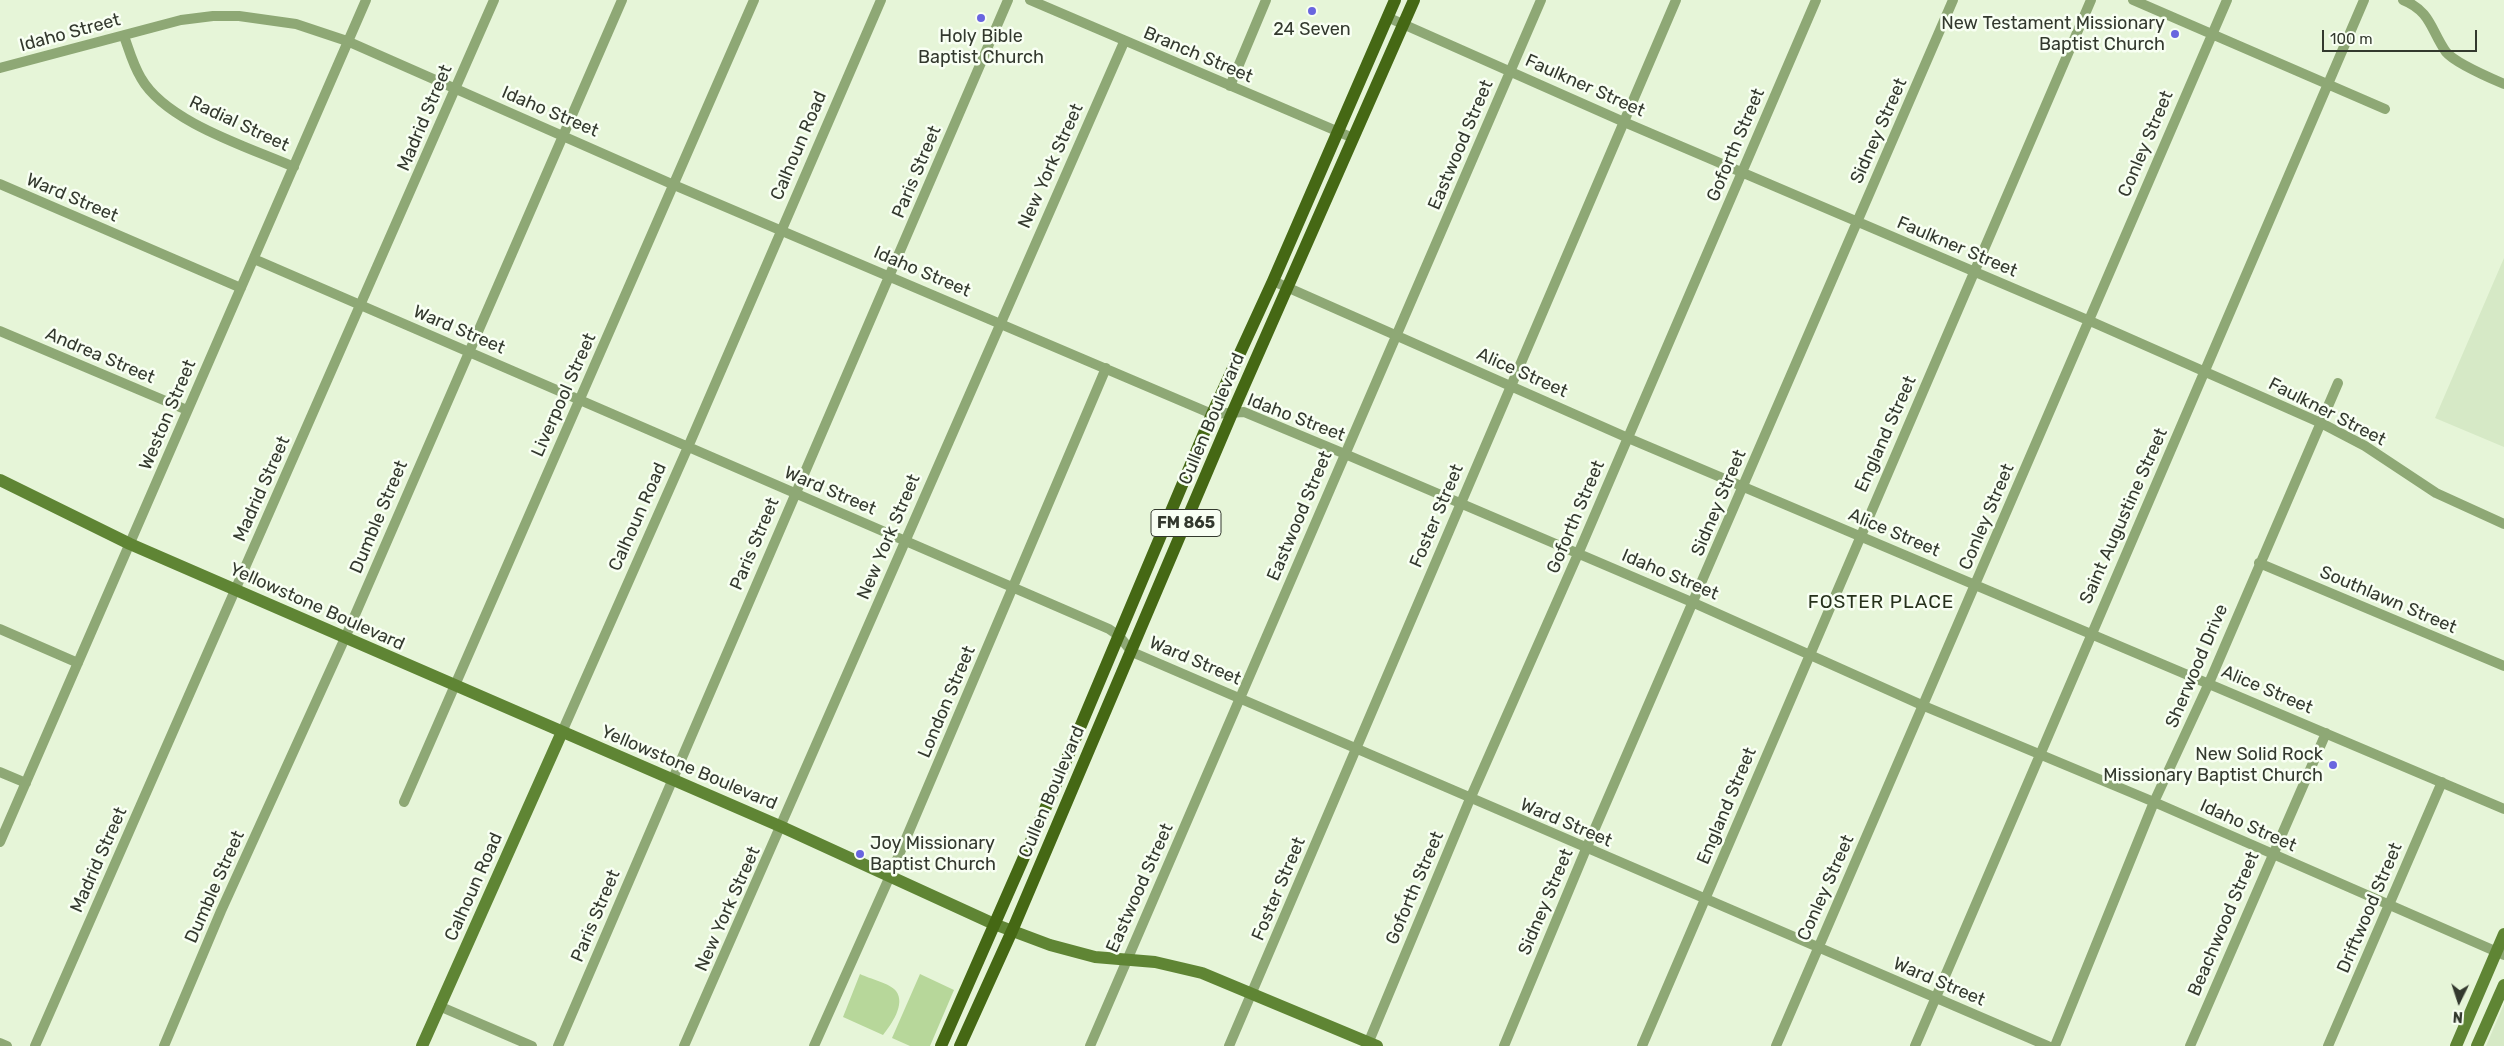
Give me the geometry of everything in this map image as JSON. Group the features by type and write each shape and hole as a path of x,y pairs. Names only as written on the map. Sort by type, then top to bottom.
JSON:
{"main road":[{"name":"Cullen Boulevard","path":"941,1046 1060,775 1212,414 1274,281 1395,0"},
{"name":"Cullen Boulevard","path":"960,1046 1012,931 1074,782 1132,652 1233,411 1289,288 1414,0"},
{"path":"1166,523 1183,530"},
{"path":"1060,775 1074,782"}],"street":[{"name":"Weston Street","path":"0,842 366,0"},
{"name":"Madrid Street","path":"35,1046 494,0"},
{"name":"Dumble Street","path":"164,1046 622,0"},
{"name":"Liverpool Street","path":"404,802 754,0"},
{"name":"Calhoun Road","path":"422,1046 688,447 881,0"},
{"name":"Paris Street","path":"558,1046 1008,0"},
{"name":"Branch Street","path":"1030,0 1124,42 1354,138"},
{"path":"1230,86 1266,0"},
{"name":"Eastwood Street","path":"1090,1046 1541,0"},
{"name":"Foster Street","path":"1229,1046 1459,503 1512,386 1676,0"},
{"name":"Goforth Street","path":"1371,1045 1470,799 1578,554 1816,0"},
{"name":"Sidney Street","path":"1504,1046 1586,849 1694,603 1856,221 1953,0"},
{"name":"England Street","path":"1642,1046 2090,0"},
{"path":"2133,0 2385,109"},
{"name":"Conley Street","path":"1776,1046 2227,0"},
{"name":"Saint Augustine Street","path":"1915,1046 2090,634 2364,0"},
{"path":"2403,0 2411,3 2429,19 2447,53 2481,74 2504,84"},
{"name":"Idaho Street","path":"0,68 181,20 239,16 296,24 347,41 674,185 1212,414 1233,411 1244,412 1344,454 1694,603 1924,706 2154,802 2500,953"},
{"name":"Faulkner Street","path":"1388,17 1511,70 1624,122 2090,321 2321,423 2365,446 2436,493 2504,524"},
{"name":"Radial Street","path":"124,36 141,79 168,108 185,120 294,167"},
{"name":"New York Street","path":"684,1046 782,827 999,322 1124,42"},
{"name":"Ward Street","path":"0,184 241,288"},
{"name":"Ward Street","path":"254,259 1109,629 1119,636 1132,652 1586,849 1706,897 2048,1046"},
{"name":"Alice Street","path":"1274,281 1628,438 2504,809"},
{"name":"Andrea Street","path":"0,331 187,410"},
{"name":"London Street","path":"814,1046 890,876 1106,368"},
{"name":"Sherwood Drive","path":"2055,1046 2154,802 2209,683 2338,383"},
{"name":"Yellowstone Boulevard","path":"0,480 130,544 782,827 994,924 1072,951 1126,961 1156,962 1184,968 1252,993 1371,1045"},
{"name":"Southlawn Street","path":"2259,564 2504,666"},
{"path":"0,629 78,663"},
{"name":"Beachwood Street","path":"2190,1046 2326,733"},
{"path":"0,772 26,783"},
{"name":"Driftwood Street","path":"2328,1046 2442,782"},
{"path":"2456,1046 2500,953 2504,934"},
{"path":"2478,1046 2504,985"},
{"path":"439,1006 532,1046"},
{"path":"0,1043 7,1046"}],"shaded area":[{"path":"2504,258 2504,447 2435,418"},
{"path":"2504,1004 2504,1046 2486,1046"}],"green space":[{"path":"860,974 893,988 899,996 896,1014 883,1035 843,1017"},
{"path":"920,974 954,990 930,1046 910,1046 892,1038"}],"place":[{"name":"24 Seven","path":"1312,11"},
{"name":"Holy Bible Baptist Church","path":"981,18"},
{"name":"New Testament Missionary Baptist Church","path":"2175,34"},
{"name":"New Solid Rock Missionary Baptist Church","path":"2333,765"},
{"name":"Joy Missionary Baptist Church","path":"860,854"}],"district":[{"name":"FOSTER PLACE","path":"1881,603"}]}
